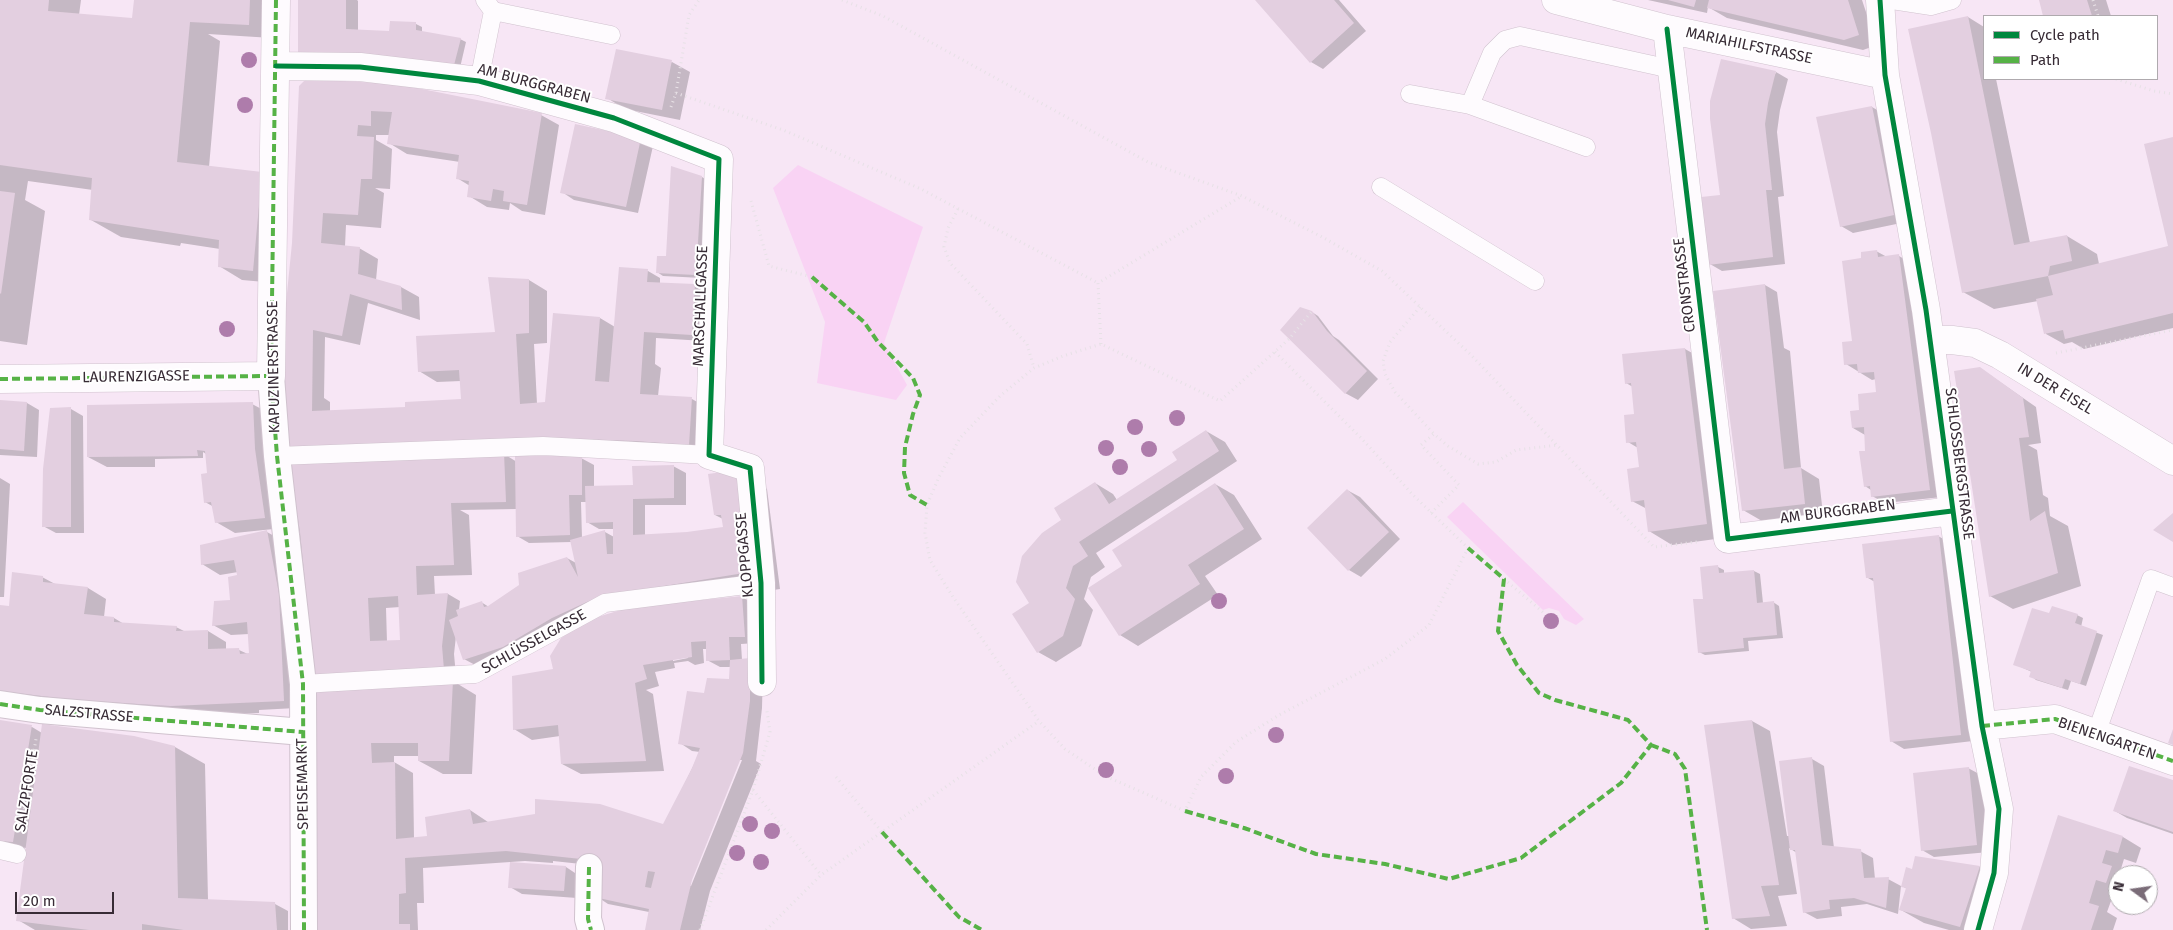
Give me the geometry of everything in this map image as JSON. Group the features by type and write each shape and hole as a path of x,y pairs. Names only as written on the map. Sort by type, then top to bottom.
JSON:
{"street":[{"name":"KAPUZINERSTRASSE","path":"276,0 271,376 277,456 303,684 303,732"},
{"name":"MARIAHILFSTRASSE","path":"1556,0 1667,29 1885,75"},
{"name":"SCHLOSSBERGSTRASSE","path":"1880,0 1885,75 1930,340 1982,726 1999,809 1994,873 1978,930"},
{"name":"CRONSTRASSE","path":"1667,29 1728,539"},
{"name":"AM BURGGRABEN","path":"276,66 360,67 480,82 614,118 719,159"},
{"name":"MARSCHALLGASSE","path":"709,455 719,159"},
{"name":"IN DER EISEL","path":"1930,340 1975,343 2000,355 2173,460"},
{"name":"LAURENZIGASSE","path":"0,379 271,376"},
{"name":"KLOPPGASSE","path":"709,455 750,468 761,583 762,682"},
{"name":"AM BURGGRABEN","path":"1728,539 1952,510"},
{"name":"SALZSTRASSE","path":"0,704 40,710 179,722"},
{"name":"BIENENGARTEN","path":"1982,726 2056,719 2173,761"},
{"name":"SPEISEMARKT","path":"179,722 303,732 304,930"},
{"path":"589,867 588,919 591,930"}],"lane":[{"path":"1892,0 1931,6 1952,0"},
{"path":"480,82 489,6 611,35"},
{"path":"1470,105 1492,53 1505,40 1520,36 1671,69"},
{"path":"1410,94 1470,105 1586,147"},
{"path":"1381,186 1535,281"},
{"path":"277,456 543,446 709,455"},
{"path":"2096,734 2151,579 2173,587"},
{"name":"SCHLÜSSELGASSE","path":"303,684 475,674 605,603 761,583"}],"path":[{"path":"670,109 676,93 689,15 699,0"},
{"path":"842,0 883,16 1148,162 1242,196 1324,238 1382,271 1470,354 1654,547 1728,539"},
{"path":"2093,0 2098,15"},
{"path":"2119,80 2154,91 2173,94"},
{"path":"676,93 783,130 922,190 1098,283"},
{"path":"1098,283 1242,196"},
{"path":"750,199 769,266 812,277"},
{"path":"958,209 948,228 944,247 950,263 1028,344 1034,368"},
{"path":"1098,283 1101,344"},
{"path":"1420,307 1390,342 1383,361 1385,374 1394,392 1434,434 1448,446 1478,464 1496,462 1516,450 1558,445"},
{"path":"1275,352 1363,440 1413,495 1468,548 1429,625 1385,659 1279,715 1236,742 1201,777 1185,811 1105,776 1065,749 1039,721 953,597 930,560 925,533 927,505 939,477 960,438 1000,396 1034,368 1063,356 1101,344 1220,402 1275,352 1312,311"},
{"path":"2089,346 2173,330"},
{"path":"1432,513 1459,486 1421,445 1434,434"},
{"path":"1504,579 1552,620"},
{"path":"700,930 754,790 770,732 762,682"},
{"path":"766,930 821,875 1039,721"},
{"path":"836,777 882,832"},
{"path":"754,790 821,875"}],"shaded area":[{"path":"798,165 923,227 884,343 907,385 896,400 817,383 825,322 773,188"},
{"path":"1463,502 1584,619 1576,625 1564,619 1559,611 1549,608 1543,610 1447,517"}],"building":[{"path":"0,0 49,0 48,11 132,18 134,0 250,0 249,25 190,22 177,162 262,172 253,271 218,267 219,240 89,220 92,178 0,165"},
{"path":"298,0 346,0 346,29 389,31 390,21 416,22 416,30 461,38 453,69 298,57"},
{"path":"1255,0 1334,0 1354,23 1310,63"},
{"path":"1668,0 1696,0 1694,7"},
{"path":"1709,0 1848,0 1859,35 1844,40 1707,8"},
{"path":"2039,0 2087,0 2092,15 2043,15"},
{"path":"1968,16 2014,245 2067,235 2072,261 2050,266 2048,276 1962,293 1931,133 1908,29"},
{"path":"616,49 672,60 662,110 605,99"},
{"path":"1721,59 1776,71 1765,124 1772,190 1766,190 1773,257 1708,265 1701,197 1720,195 1710,119 1710,101"},
{"path":"306,79 397,84 542,113 527,205 503,201 504,191 493,189 491,201 467,197 469,181 456,179 459,155 387,144 392,112 371,111 371,126 358,125 357,136 374,137 372,179 361,179 358,215 323,213 321,243 360,247 358,274 401,286 402,310 350,294 342,336 313,330 312,411 405,407 405,402 461,399 459,370 418,372 416,336 495,332 488,277 529,279 529,333 516,334 520,404 545,402 553,313 600,317 595,381 609,382 619,267 648,269 647,282 695,284 692,335 644,332 640,394 692,397 689,445 541,438 287,452 284,392 284,323 292,243 299,86"},
{"path":"1872,106 1894,215 1840,227 1816,117"},
{"path":"575,124 641,138 626,207 560,193"},
{"path":"2173,137 2173,313 2065,339 2063,330 2044,334 2036,299 2053,295 2048,276 2168,246 2144,144"},
{"path":"671,166 702,176 696,275 656,273 657,256 666,256"},
{"path":"0,191 15,193 1,294 0,293"},
{"path":"1877,250 1878,257 1899,254 1930,490 1871,497 1870,486 1864,487 1859,451 1865,451 1864,427 1852,428 1850,411 1859,410 1858,394 1876,392 1874,372 1858,373 1857,364 1844,365 1842,342 1852,341 1842,261 1861,258 1861,252"},
{"path":"1765,284 1784,469 1801,467 1805,504 1742,511 1713,291"},
{"path":"1300,307 1312,311 1327,331 1367,371 1345,394 1280,330"},
{"path":"1685,348 1707,524 1648,532 1644,500 1631,502 1627,469 1639,467 1636,442 1626,443 1624,415 1634,414 1631,383 1625,384 1622,354"},
{"path":"1980,367 2023,398 2029,437 2019,438 2030,521 2045,511 2058,573 1989,597 1954,371"},
{"path":"0,400 27,402 24,451 0,449"},
{"path":"253,402 255,449 265,518 215,523 211,502 204,503 201,474 207,473 205,451 197,450 198,456 87,457 87,405"},
{"path":"71,407 71,527 42,527 43,469 50,408"},
{"path":"1206,430 1219,451 1079,542 1088,556 1073,566 1066,588 1075,599 1063,636 1037,653 1012,614 1029,603 1016,582 1022,556 1042,533 1061,520 1054,508 1095,482 1109,504 1177,460 1172,452"},
{"path":"504,453 506,502 451,503 454,565 416,566 417,595 448,593 442,646 444,670 315,679 300,532 289,460","holes":["398,596 400,640 370,641 368,598"]},
{"path":"515,456 582,456 582,495 569,495 570,535 516,537"},
{"path":"674,465 674,498 633,499 633,535 687,532 723,527 721,515 714,515 708,474 737,470 750,572 609,595 589,601 552,618 503,647 463,660 449,620 458,616 456,610 482,601 484,607 488,606 519,585 518,573 567,557 578,577 570,540 605,530 607,554 613,554 613,522 586,523 585,486 633,485 632,466"},
{"path":"1215,483 1244,529 1188,565 1200,584 1119,636 1088,588 1122,566 1112,550"},
{"path":"1347,489 1389,532 1348,571 1307,528"},
{"path":"2173,513 2173,542 2153,530"},
{"path":"267,530 279,594 284,701 171,706 75,700 0,691 0,605 9,606 12,572 43,576 43,582 88,587 84,614 114,617 114,622 177,626 176,631 208,630 208,649 239,648 240,654 249,653 247,622 212,626 214,601 230,600 228,577 237,575 234,560 201,565 200,545"},
{"path":"1939,535 1961,735 1890,742 1873,578 1866,578 1862,544"},
{"path":"1718,565 1719,573 1754,570 1757,603 1774,601 1777,635 1743,638 1744,648 1698,653 1693,599 1703,599 1700,567"},
{"path":"742,596 745,637 729,637 730,660 706,661 706,641 691,642 692,657 643,665 647,679 635,683 646,761 561,764 558,725 513,730 512,676 553,669 550,656 561,638 577,627 594,618 631,607"},
{"path":"2052,606 2078,614 2075,623 2097,631 2080,684 2065,679 2062,688 2029,677 2031,671 2013,665 2032,608 2049,613"},
{"path":"750,658 750,701 743,753 692,880 680,930 645,930 649,909 594,897 600,861 506,851 405,858 406,893 399,894 399,924 410,924 410,930 317,930 314,688 453,680 449,761 418,761 418,743 371,743 372,763 395,762 396,839 427,836 425,817 470,809 473,824 535,814 535,799 600,804 663,824 692,768 700,748 678,744 687,691 704,693 707,678 729,679 730,660","holes":["648,871 655,872 651,888 645,887"]},
{"path":"0,720 32,725 13,842 0,841"},
{"path":"1752,720 1779,885 1761,886 1770,916 1732,919 1704,725"},
{"path":"42,724 134,736 175,746 178,898 275,902 277,930 184,930 142,924 142,930 89,930 16,921"},
{"path":"2173,729 2173,745 2168,743"},
{"path":"1812,757 1822,845 1861,849 1864,878 1889,877 1886,908 1854,898 1829,900 1830,909 1803,913 1795,850 1790,850 1779,761"},
{"path":"2129,766 2173,780 2173,832 2113,811"},
{"path":"1969,767 1977,845 1921,851 1913,773"},
{"path":"2058,815 2123,836 2118,853 2106,850 2102,863 2109,865 2108,877 2106,883 2096,880 2089,903 2099,906 2091,930 2021,930"},
{"path":"1915,856 1980,866 1960,927 1899,910 1906,888 1901,887 1906,867 1912,869"},
{"path":"510,862 566,866 564,891 508,888"}],"marked path":[{"path":"276,0 271,376 277,456 303,684 304,930"},
{"path":"812,277 864,322 878,342 913,378 920,395 905,447 904,473 910,495 927,505"},
{"path":"0,379 271,376"},
{"path":"1185,811 1244,828 1316,854 1385,864 1449,879 1521,858 1621,783 1651,745 1628,720 1555,700 1539,693 1517,665 1498,631 1504,579 1468,548"},
{"path":"0,704 40,710 303,732"},
{"path":"1982,726 2055,719 2173,761"},
{"path":"1651,745 1675,754 1685,769 1707,930"},
{"path":"882,832 959,917 982,930"},
{"path":"589,867 588,919 591,930"}],"cycle path":[{"path":"1880,0 1885,75 1926,310 1982,726 1999,809 1994,873 1978,930"},
{"path":"1667,29 1728,539 1952,511"},
{"path":"276,66 360,67 479,81 614,118 719,159 709,455 750,468 761,583 762,682"}]}
